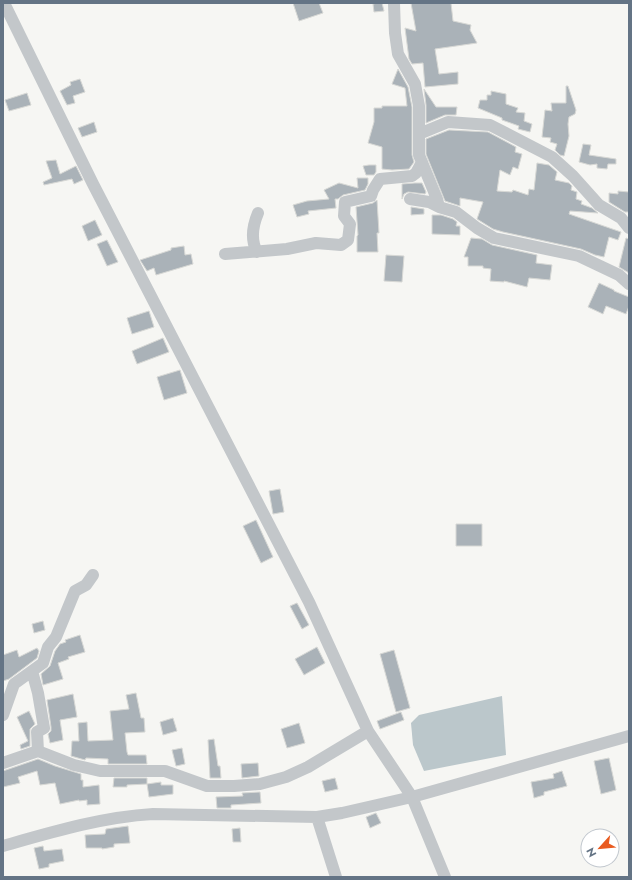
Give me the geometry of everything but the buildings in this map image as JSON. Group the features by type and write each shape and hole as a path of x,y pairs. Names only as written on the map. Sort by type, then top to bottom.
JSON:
{"street":[{"path":"394,3 395,33 398,54 415,84 419,106 419,155 439,207"},
{"path":"4,5 93,184 309,602 368,730 412,797 445,877"},
{"path":"419,134 448,122 490,125 552,157 573,176 599,205 621,218 629,228"},
{"path":"225,254 298,248 316,243 341,246 348,240 350,224 344,216 345,202 371,196 380,179 412,176 416,173 422,162"},
{"path":"410,199 430,202 439,207 456,212 477,228 494,238 579,256 619,275 629,284"},
{"path":"257,252 253,234 258,213"},
{"path":"3,715 14,684 43,663 48,647 56,637 75,591 86,585 93,576"},
{"path":"32,671 44,728 37,732 38,751"},
{"path":"3,763 38,751 74,765 100,771 165,771 208,786 260,784 308,767 368,730"},
{"path":"3,846 61,830 135,815 317,817 342,813 412,797 629,736"},
{"path":"317,817 336,877"}],"shaded area":[{"path":"502,696 506,755 424,771 413,745 411,723 419,715"}]}
